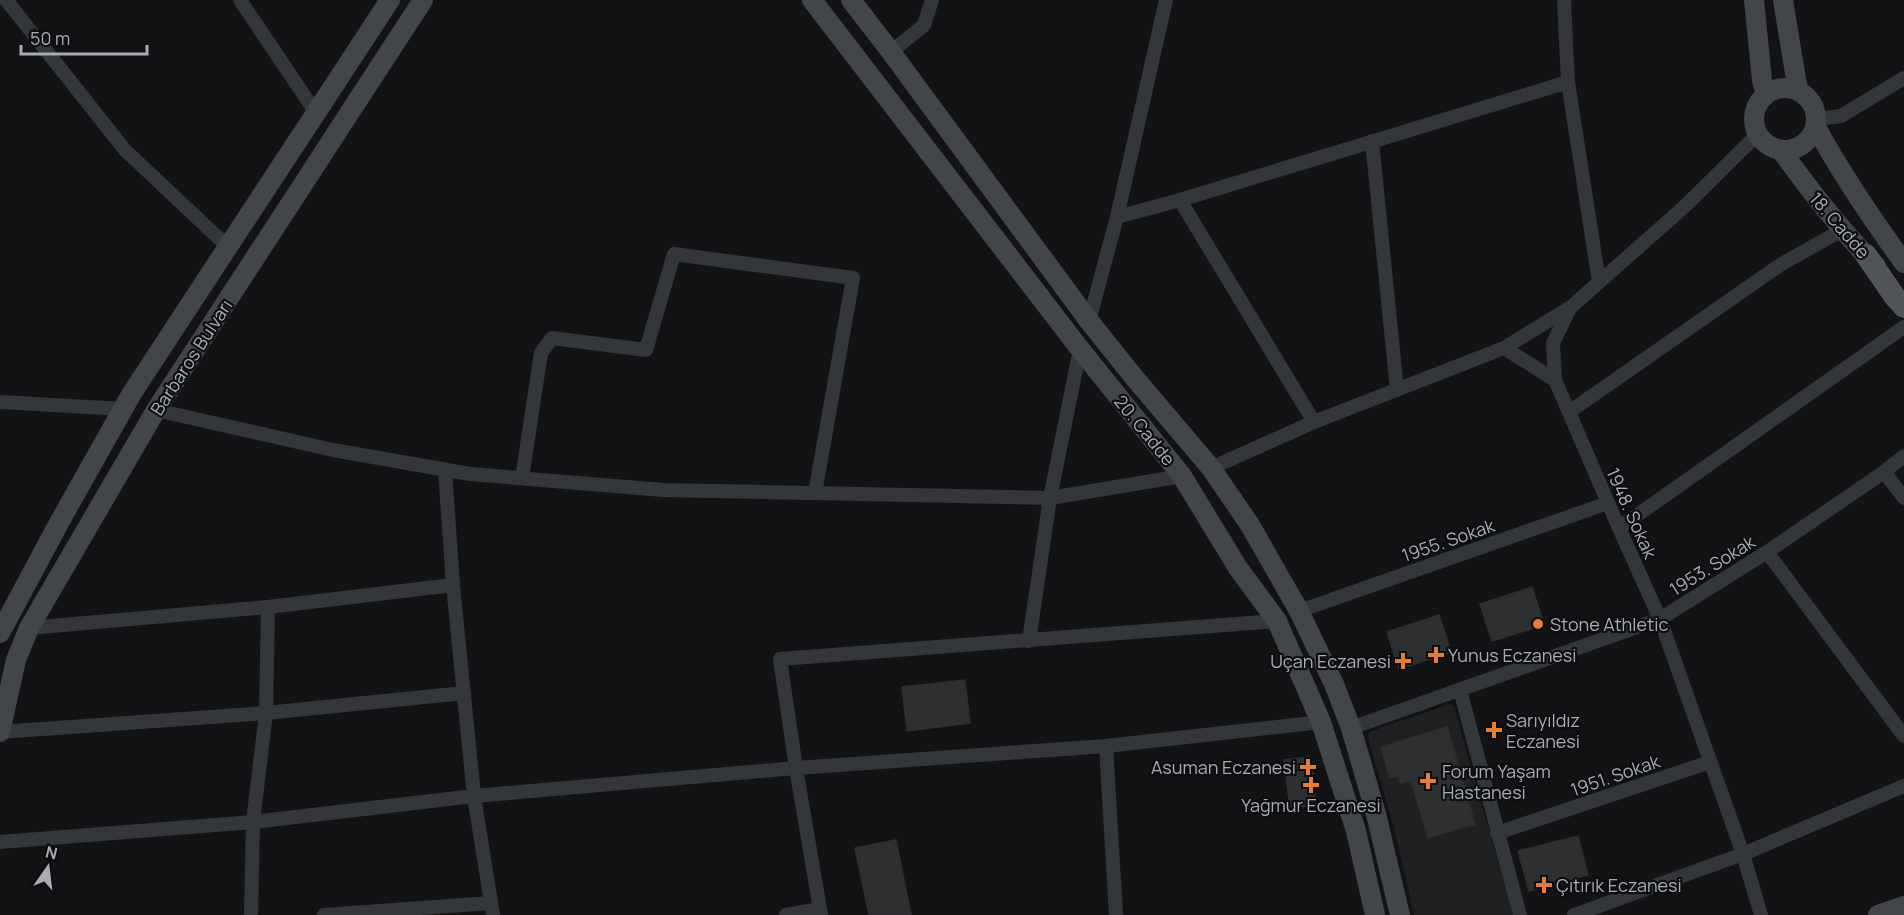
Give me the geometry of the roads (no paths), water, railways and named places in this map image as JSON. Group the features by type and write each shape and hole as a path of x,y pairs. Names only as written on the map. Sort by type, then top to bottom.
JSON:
{"main road":[{"path":"1866,255 1904,307"}],"street":[{"path":"6,0 125,150 228,247"},
{"name":"Barbaros Bulvarı","path":"0,633 123,409 390,0"},
{"name":"Barbaros Bulvarı","path":"0,732 16,660 29,628 156,410 423,0"},
{"name":"20. Cadde","path":"812,0 1080,349 1182,476 1238,568 1277,621 1321,722 1356,831 1375,915"},
{"name":"20. Cadde","path":"851,0 1089,321 1211,468 1250,525 1299,611 1334,684 1351,728 1376,814 1400,915"},
{"path":"891,52 924,25 932,0"},
{"path":"1089,321 1117,217 1166,0"},
{"path":"1564,0 1568,82 1599,282"},
{"path":"1754,0 1762,80 1766,95"},
{"name":"18. Cadde","path":"1783,0 1798,91 1814,107 1816,123 1833,159 1864,208 1904,263"},
{"path":"242,1 316,113"},
{"path":"1781,150 1800,147 1807,142 1816,123 1841,116 1904,78"},
{"path":"1117,217 1568,82"},
{"path":"1211,468 1314,422 1504,348 1571,307 1684,207 1758,134 1754,120 1755,113 1757,106 1766,95 1786,88 1798,91"},
{"name":"18. Cadde","path":"1758,134 1763,142 1781,150 1799,177 1842,230 1904,295"},
{"path":"1372,141 1397,390"},
{"path":"1180,200 1314,422"},
{"path":"1569,412 1780,265 1842,230"},
{"path":"522,478 541,353 552,338 646,350 674,254 853,279 815,493"},
{"path":"1555,380 1553,343 1571,307"},
{"path":"1619,528 1904,327"},
{"path":"1504,348 1555,380"},
{"path":"1029,641 1050,498 1080,349"},
{"name":"1948. Sokak","path":"1555,380 1660,619 1743,854 1761,915"},
{"path":"0,402 123,409"},
{"path":"156,410 333,450 445,470 663,490 1050,498 1182,476"},
{"name":"1953. Sokak","path":"1351,728 1660,619 1767,552 1904,456"},
{"path":"324,915 492,909 474,796 453,585 445,470"},
{"path":"1884,472 1904,498"},
{"name":"1955. Sokak","path":"1299,611 1608,503"},
{"path":"1767,552 1904,736"},
{"path":"29,628 268,607 453,585"},
{"path":"252,915 253,822 266,713 268,607"},
{"path":"786,915 821,912 780,659 1277,621"},
{"path":"1460,690 1520,915"},
{"path":"0,732 266,713 464,693"},
{"path":"0,842 253,822 474,796 796,768 1106,746 1321,722"},
{"path":"1106,746 1116,915"},
{"name":"1951. Sokak","path":"1497,833 1710,762"},
{"path":"1574,915 1743,854 1904,786"},
{"path":"1878,915 1904,906"}],"place":[{"name":"Stone Athletic","path":"1538,624"},
{"name":"Yunus Eczanesi","path":"1436,655"},
{"name":"Uçan Eczanesi","path":"1403,661"},
{"name":"Sarıyıldız Eczanesi","path":"1494,730"},
{"name":"Asuman Eczanesi","path":"1308,767"},
{"name":"Forum Yaşam Hastanesi","path":"1428,781"},
{"name":"Yağmur Eczanesi","path":"1311,785"},
{"name":"Çıtırık Eczanesi","path":"1544,885"}]}
